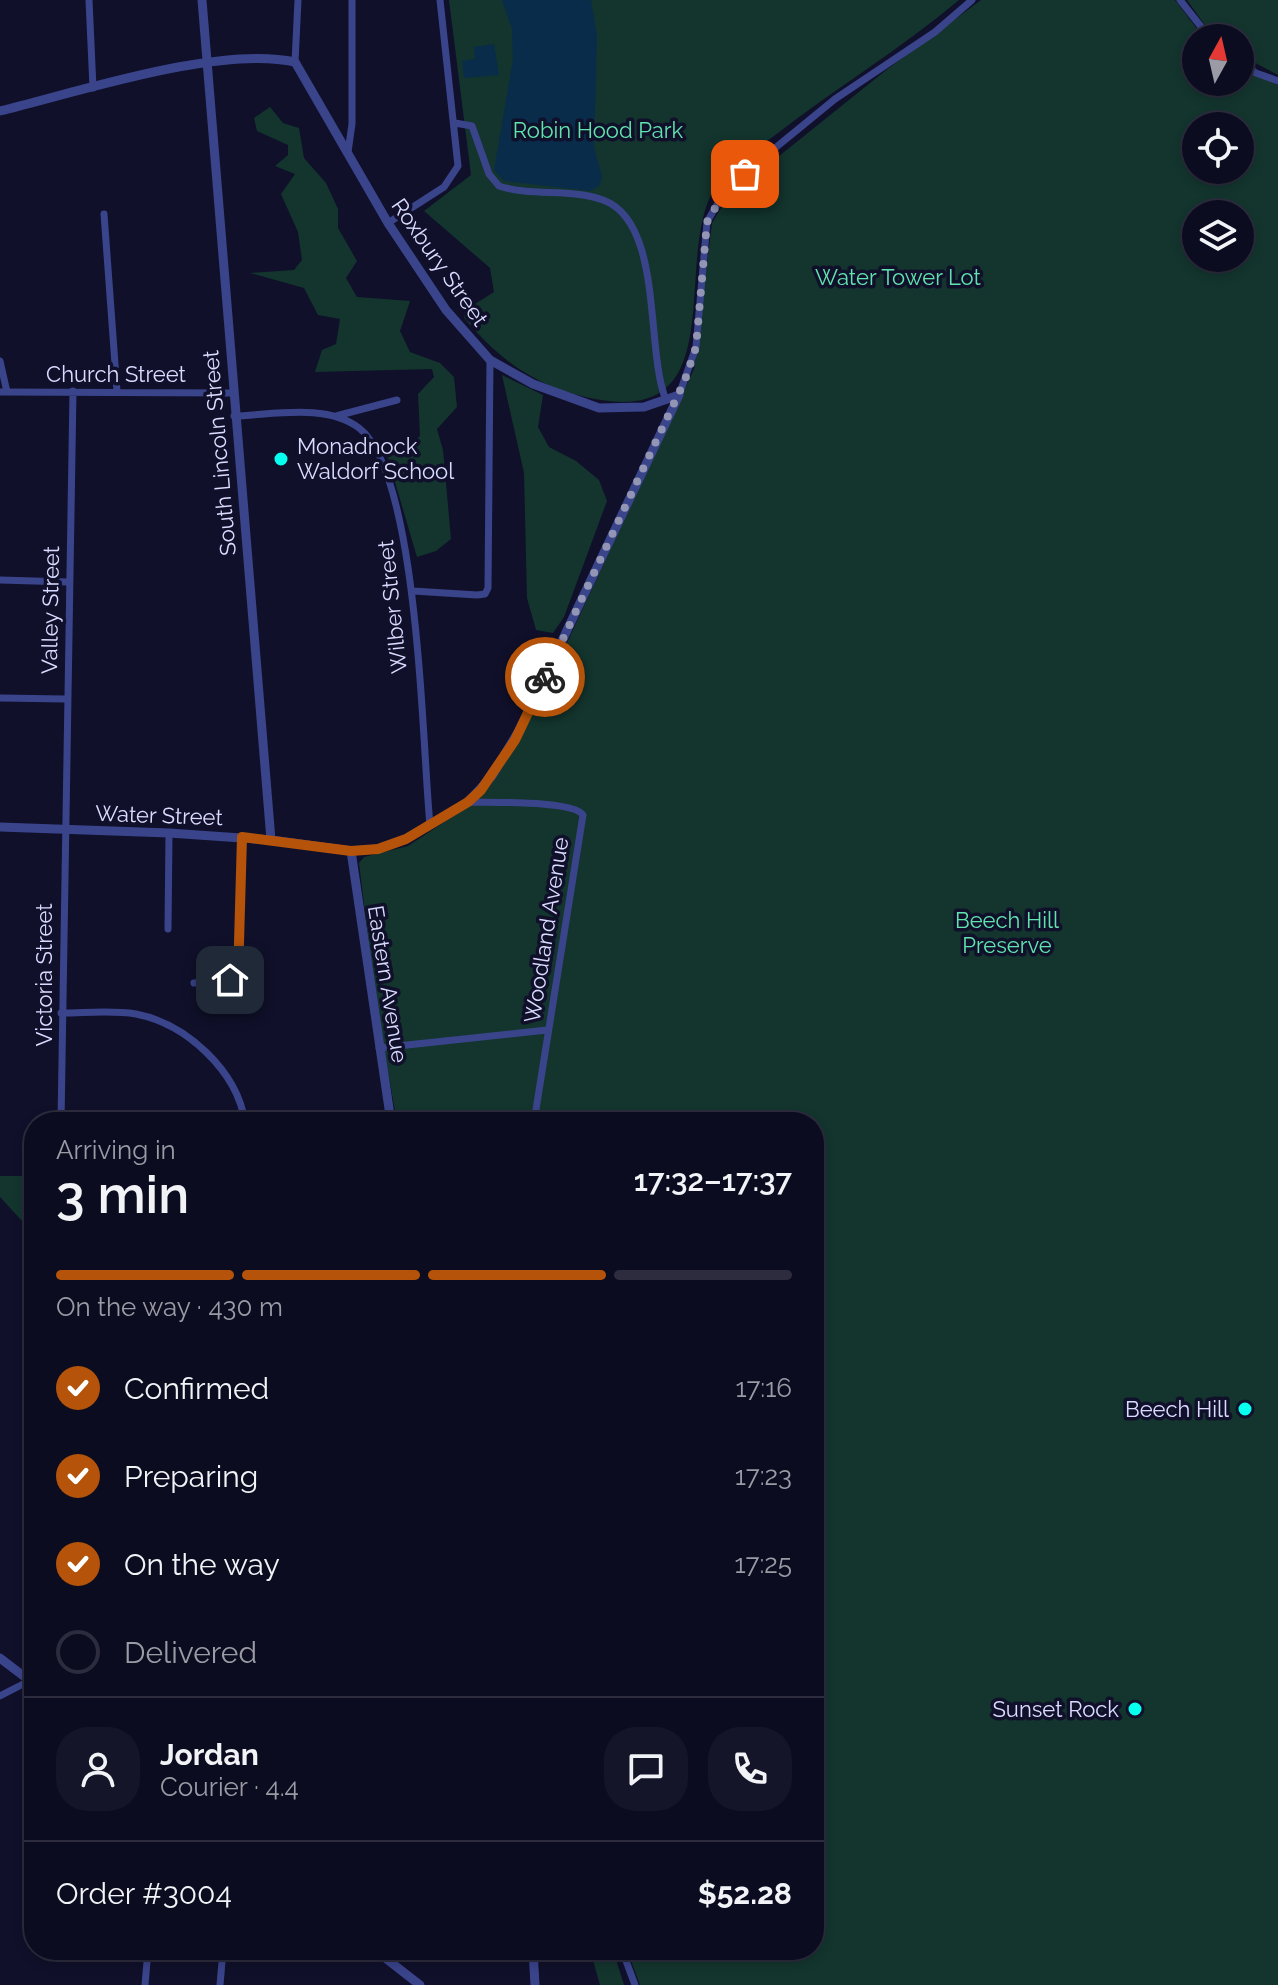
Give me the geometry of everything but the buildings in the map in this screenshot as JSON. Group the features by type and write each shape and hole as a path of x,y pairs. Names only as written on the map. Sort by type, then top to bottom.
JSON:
{"street":[{"path":"89,0 93,88"},
{"name":"South Lincoln Street","path":"202,0 271,840"},
{"path":"0,111 205,64 262,57 295,62 298,0"},
{"path":"348,152 352,124 352,0"},
{"path":"388,223 451,180 459,154 440,0"},
{"path":"679,395 696,347 707,222 722,196 835,99 935,32 972,0"},
{"path":"1180,0 1199,24"},
{"name":"Roxbury Street","path":"295,62 388,223 446,310 490,360 533,384 599,408 630,409 679,395"},
{"path":"1254,68 1278,81"},
{"path":"455,123 472,126 489,174 499,186 601,199 628,218 644,261 666,400"},
{"path":"104,214 117,391"},
{"path":"413,591 476,595 485,594 488,588 490,360"},
{"path":"0,361 3,392"},
{"name":"Valley Street","path":"63,829 73,391"},
{"name":"Church Street","path":"3,392 232,393"},
{"name":"Water Street","path":"0,827 242,837 351,851 393,845 468,802 492,776 521,727 679,395"},
{"path":"234,416 336,416 397,400"},
{"name":"Wilber Street","path":"336,416 367,436 381,462 401,524 413,591 430,825"},
{"path":"0,580 68,582"},
{"path":"0,698 65,699"},
{"name":"Woodland Avenue","path":"468,802 547,805 582,811 535,1112"},
{"name":"Victoria Street","path":"61,1112 63,829"},
{"path":"168,929 169,833"},
{"path":"194,983 238,978 242,837"},
{"name":"Eastern Avenue","path":"351,851 389,1112"},
{"path":"61,1013 135,1014 158,1020 188,1037 227,1076 241,1112"},
{"path":"379,1048 547,1030"},
{"path":"0,1658 24,1676"},
{"path":"0,1696 24,1686"},
{"path":"145,1985 147,1960"},
{"path":"220,1985 222,1960"},
{"path":"387,1960 417,1984"},
{"path":"534,1960 535,1985"},
{"path":"626,1960 635,1985"}],"green space":[{"name":"Robin Hood Park","path":"449,0 959,0 737,163 724,176 704,212 692,325 684,359 669,385 643,400 601,400 560,389 524,372 493,348 464,318 464,311 494,292 490,268 424,211 471,175"},
{"name":"Beech Hill Preserve","path":"981,0 1175,0 1193,24 1182,24 1182,96 1254,96 1254,73 1278,85 1278,1985 640,1985 631,1960 824,1960 824,1112 395,1112 377,1010 359,863 364,857 408,846 464,809 490,786 507,760 546,688 694,369 712,223 727,198 885,71"},
{"path":"1187,0 1278,0 1278,75 1254,62 1254,24 1204,24"},
{"path":"270,107 283,123 299,128 304,158 326,183 338,209 338,228 357,261 346,278 357,297 410,301 400,331 410,352 440,363 454,377 457,407 437,429 443,450 451,539 436,551 417,557 387,455 410,446 420,436 418,394 434,377 432,369 315,372 322,350 336,344 340,319 318,315 304,288 250,273 294,270 302,260 298,232 281,194 295,174 275,166 288,155 288,145 257,131 254,118"},
{"path":"502,375 543,395 538,427 549,447 576,461 599,480 607,501 564,617 553,633 536,630 527,598 524,473"},
{"path":"0,1176 24,1176 24,1223 0,1197"},
{"path":"593,1960 616,1960 624,1985 600,1985"}],"water":[{"path":"502,0 591,0 597,36 594,147 602,177 599,186 590,191 504,181 494,170 513,59 512,29"},
{"path":"494,44 499,75 464,78 462,61 475,59 474,47"}],"way so far":[{"path":"545,677 668,423 696,347 707,222 722,196 745,174"}],"place":[{"name":"Monadnock Waldorf School","path":"281,459"},
{"name":"Beech Hill","path":"1245,1409"},
{"name":"Sunset Rock","path":"1135,1709"}],"route":[{"path":"230,980 238,978 242,837 351,851 378,849 406,839 468,802 481,790 515,740 545,677"}],"park label":[{"name":"Water Tower Lot","path":"898,277"}]}
